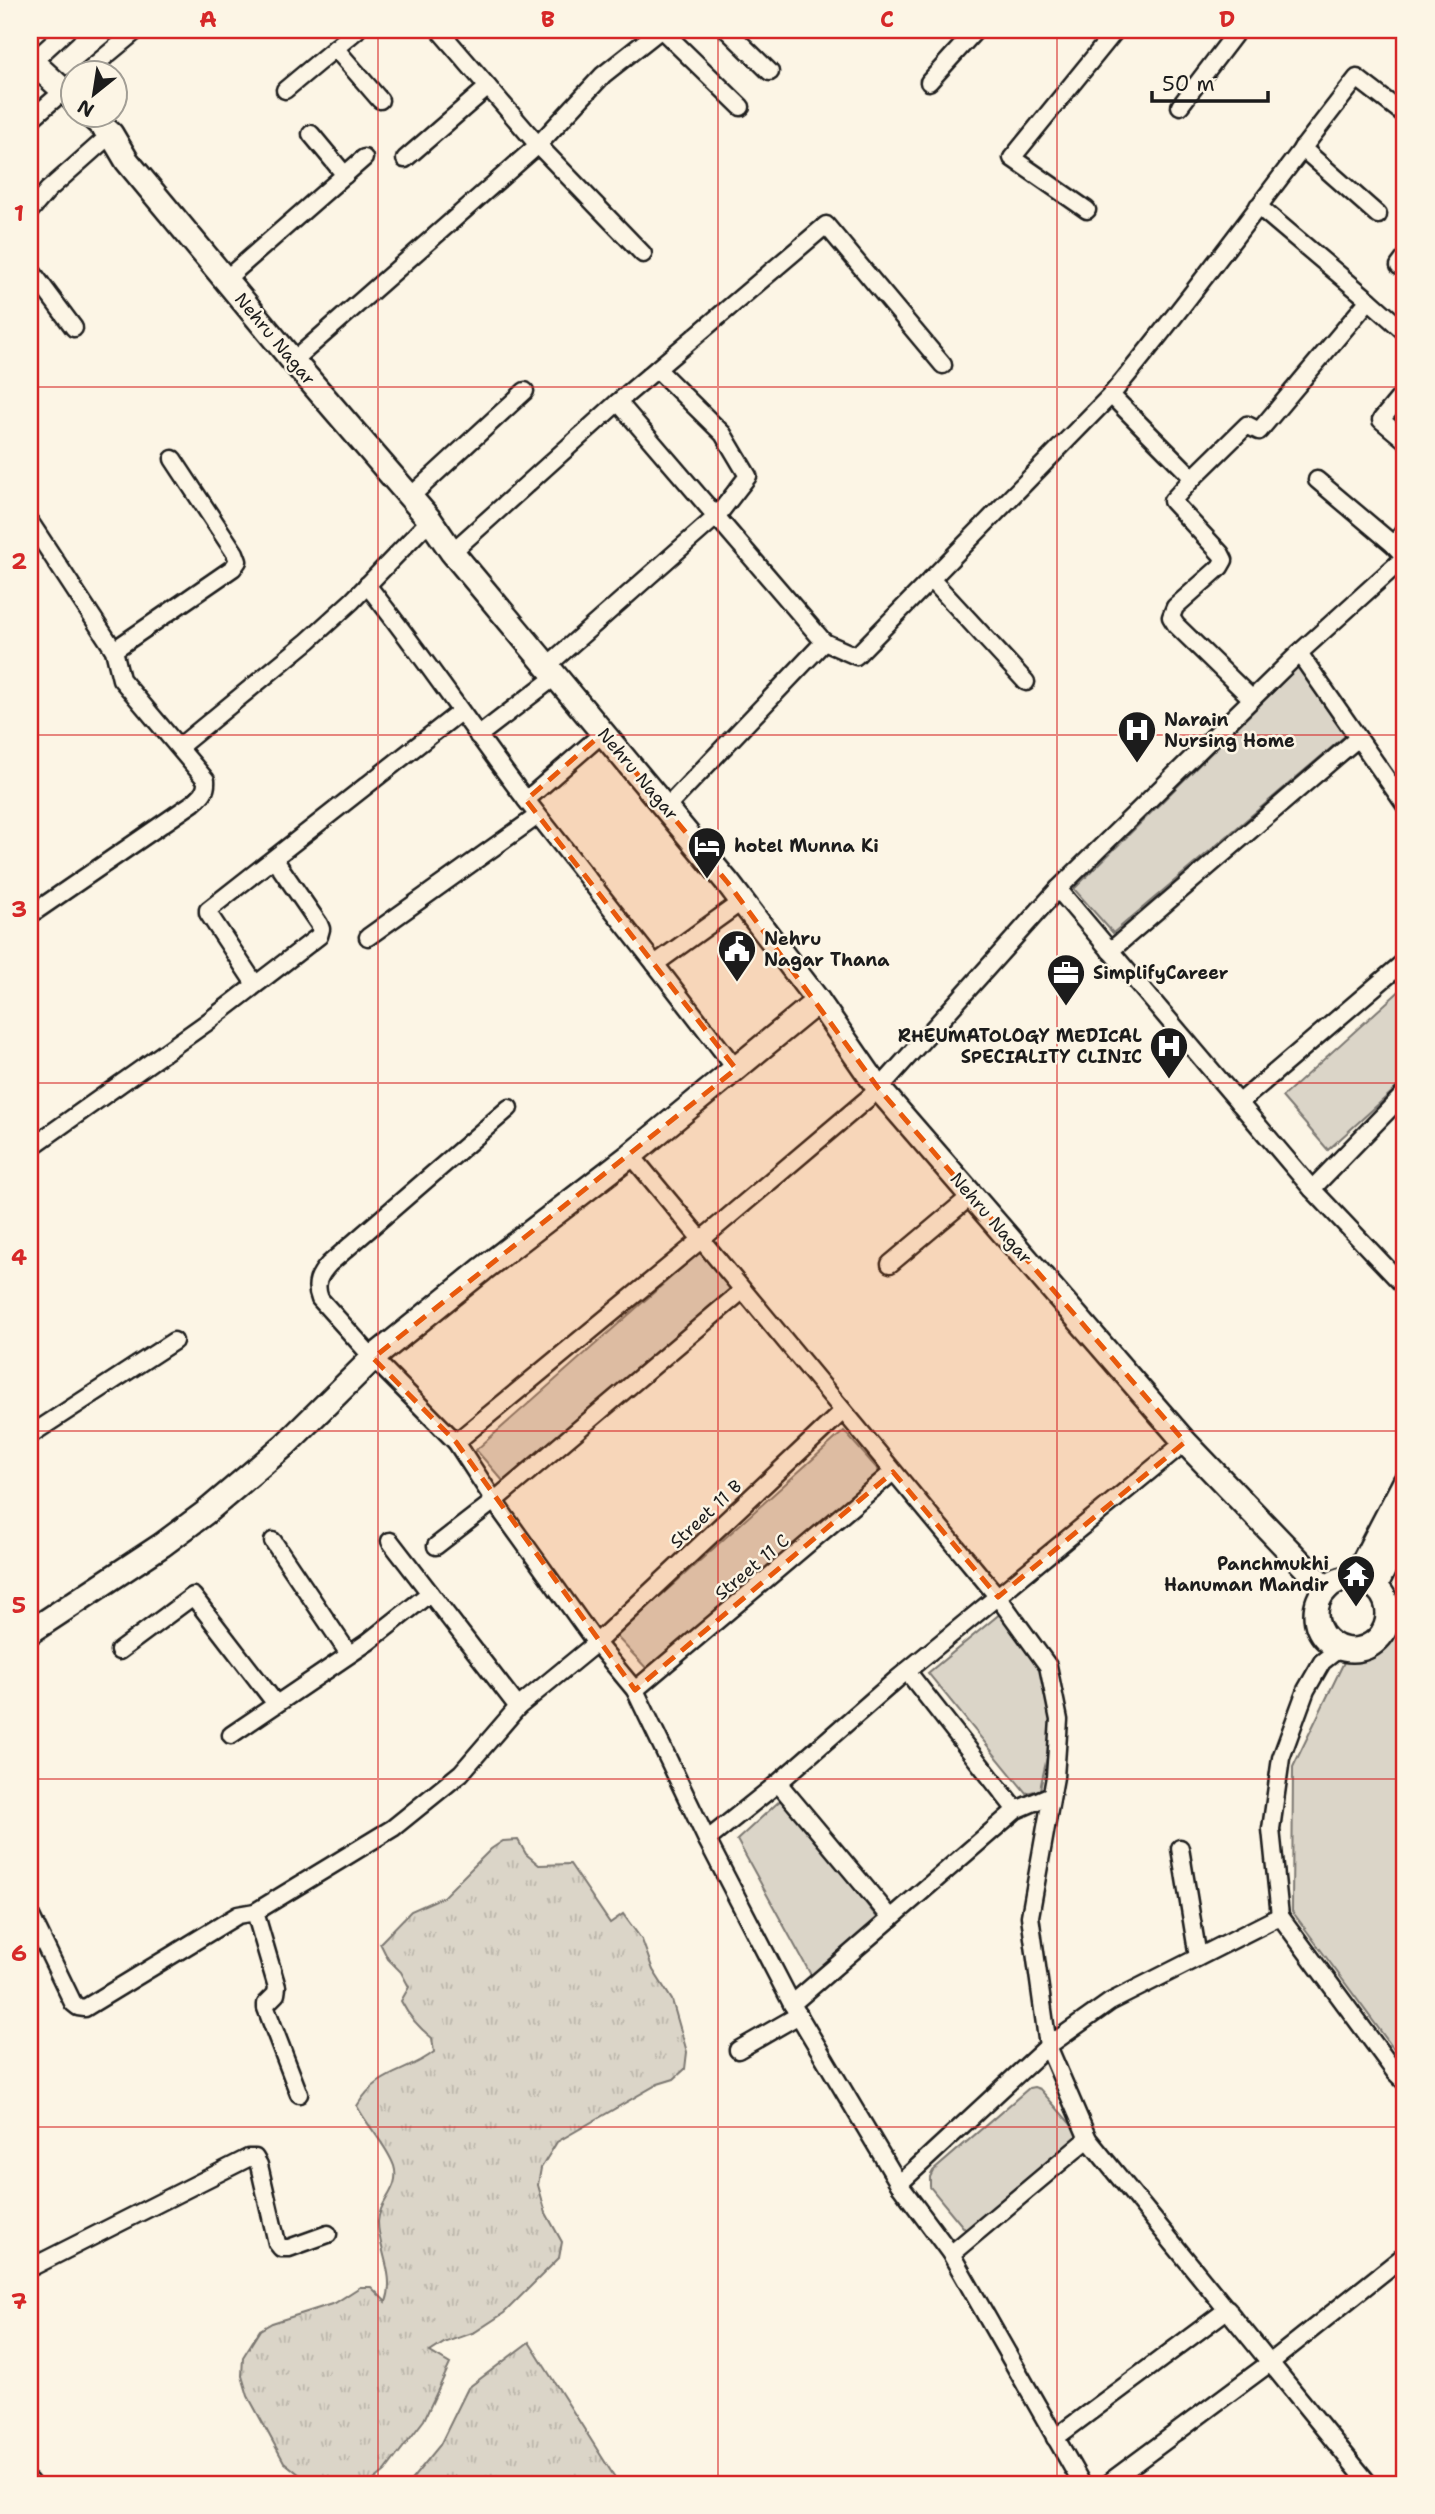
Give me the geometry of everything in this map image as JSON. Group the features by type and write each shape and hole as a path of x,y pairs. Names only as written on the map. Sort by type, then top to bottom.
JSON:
{"street":[{"path":"60,83 31,61 67,30"},
{"path":"101,60 137,30"},
{"path":"285,90 357,30"},
{"path":"439,30 538,145 643,254"},
{"path":"293,361 538,145 603,75 661,30 741,107"},
{"path":"727,30 770,72"},
{"path":"929,82 976,30"},
{"path":"1087,209 1012,158 1116,30"},
{"path":"1180,106 1238,30"},
{"path":"335,48 380,100"},
{"path":"618,402 824,642 856,656 1111,394 1171,324 1357,78 1405,115"},
{"path":"405,159 488,87"},
{"path":"30,120 60,98"},
{"name":"Nehru Nagar","path":"107,130 127,161 293,361 430,520 452,552 666,808 818,1001 879,1089 1185,1442 1326,1588"},
{"path":"30,211 48,190 111,134"},
{"path":"311,134 345,175"},
{"path":"1302,148 1378,215"},
{"path":"226,279 364,158"},
{"path":"1258,206 1405,332"},
{"path":"452,552 618,402 826,225 943,365"},
{"path":"30,269 74,328"},
{"path":"1252,699 1171,617 1175,607 1220,567 1224,560 1172,501 1248,425 1259,431 1369,300"},
{"path":"478,736 552,671 717,516 748,476 723,434 657,369"},
{"path":"410,497 525,391"},
{"path":"1405,391 1381,420 1405,440"},
{"path":"1111,394 1193,478"},
{"path":"114,650 233,568 238,561 173,459"},
{"path":"456,1442 879,1089 1058,890 1299,653 1405,557 1317,480"},
{"path":"179,747 308,641 430,520"},
{"path":"30,522 114,650 121,679 206,780 203,795 30,915"},
{"path":"1394,545 1405,530"},
{"path":"931,579 1026,682"},
{"path":"367,585 412,642 536,817 736,1069"},
{"path":"666,808 824,642"},
{"path":"1299,653 1405,805"},
{"path":"255,984 208,910 460,712"},
{"path":"526,800 603,733"},
{"path":"1110,951 1358,738"},
{"path":"368,937 536,817"},
{"path":"30,1148 206,1023 316,939 320,933 318,924 275,860"},
{"path":"1058,890 1312,1189 1405,1287"},
{"path":"655,964 741,902"},
{"path":"1239,1103 1343,1011 1405,961"},
{"path":"30,1632 162,1545 205,1513 285,1445 373,1358 631,1155 818,1001"},
{"path":"1312,1189 1405,1093"},
{"path":"509,1108 321,1273 317,1292 320,1299 373,1358 456,1442 494,1501 596,1643 635,1690 707,1840 796,2010 900,2184 951,2254 1082,2484"},
{"path":"631,1155 998,1597 1048,1666 1059,1720 1051,1795 1030,1916 1048,2046 1088,2139 1369,2484"},
{"path":"890,1264 971,1196"},
{"path":"436,1546 494,1501 743,1291"},
{"path":"30,1435 174,1341"},
{"name":"Street 11 B","path":"30,1914 73,2003 85,2008 238,1915 256,1912 393,1828 461,1773 518,1707 596,1643 842,1412"},
{"path":"707,1840 1185,1442"},
{"name":"Street 11 C","path":"635,1690 893,1472"},
{"path":"1370,1585 1405,1482"},
{"path":"1370,1585 1405,1525"},
{"path":"273,1541 349,1654"},
{"path":"390,1542 518,1707"},
{"path":"1339,1580 1370,1585 1399,1614 1377,1640 1366,1647 1353,1650 1340,1648 1329,1642 1316,1622 1315,1610 1326,1588 1339,1580"},
{"path":"230,1735 349,1654 430,1592"},
{"path":"119,1651 193,1597 276,1704"},
{"path":"1340,1648 1322,1662 1306,1689 1281,1758 1271,1829 1280,1916 1405,2082"},
{"path":"907,1671 1016,1810"},
{"path":"778,1783 891,1918"},
{"path":"738,2050 796,2010 891,1918 1016,1810 1051,1795"},
{"path":"1180,1848 1198,1957"},
{"path":"256,1912 277,1987 276,1994 266,2004 266,2008 299,2094"},
{"path":"900,2184 1048,2046 1110,2002 1280,1916"},
{"path":"951,2254 1088,2139"},
{"path":"30,2267 248,2158 255,2158 259,2165 277,2243 281,2248 289,2248 328,2234"},
{"path":"1107,2484 1271,2362 1405,2255"},
{"path":"1055,2438 1228,2309"}],"highlighted area":[{"path":"603,733 728,883 879,1089 1185,1442 998,1597 893,1472 635,1690 456,1442 373,1358 736,1069 526,800"}],"green space":[{"path":"1298,667 1345,736 1113,933 1074,889"},
{"path":"1405,986 1405,1080 1328,1150 1282,1097"},
{"path":"703,1249 736,1291 504,1482 476,1450"},
{"path":"844,1431 880,1472 649,1671 616,1636"},
{"path":"1001,1613 1036,1663 1049,1691 1052,1706 1051,1737 1040,1790 1026,1793 928,1673"},
{"path":"1382,1625 1405,1634 1405,2060 1393,2048 1292,1911 1293,1767 1344,1662 1371,1644"},
{"path":"784,1797 878,1919 812,1977 737,1840"},
{"path":"518,1840 526,1854 539,1865 570,1864 610,1923 623,1914 642,1940 653,1970 672,2000 687,2052 685,2069 674,2079 658,2084 557,2142 541,2168 538,2185 546,2213 562,2242 559,2258 504,2313 475,2332 444,2343 430,2352 450,2364 424,2420 385,2471 369,2484 311,2484 284,2462 248,2396 242,2376 243,2357 260,2330 272,2323 335,2303 360,2287 371,2287 386,2302 389,2292 388,2272 378,2222 379,2214 395,2181 394,2166 357,2106 374,2085 434,2052 432,2038 414,2021 401,2001 409,1987 401,1972 388,1959 380,1943 411,1911 443,1897 491,1849 503,1841"},
{"path":"1029,2088 1040,2089 1082,2137 968,2233 930,2187 930,2177 933,2171"},
{"path":"529,2342 619,2484 408,2484 440,2445 468,2388"}],"place":[{"name":"Narain Nursing Home","path":"1137,764"},
{"name":"hotel Munna Ki","path":"707,880"},
{"name":"Nehru Nagar Thana","path":"737,983"},
{"name":"SimplifyCareer","path":"1066,1007"},
{"name":"RHEUMATOLOGY MEDICAL SPECIALITY CLINIC","path":"1169,1080"},
{"name":"Panchmukhi Hanuman Mandir","path":"1356,1608"}]}
